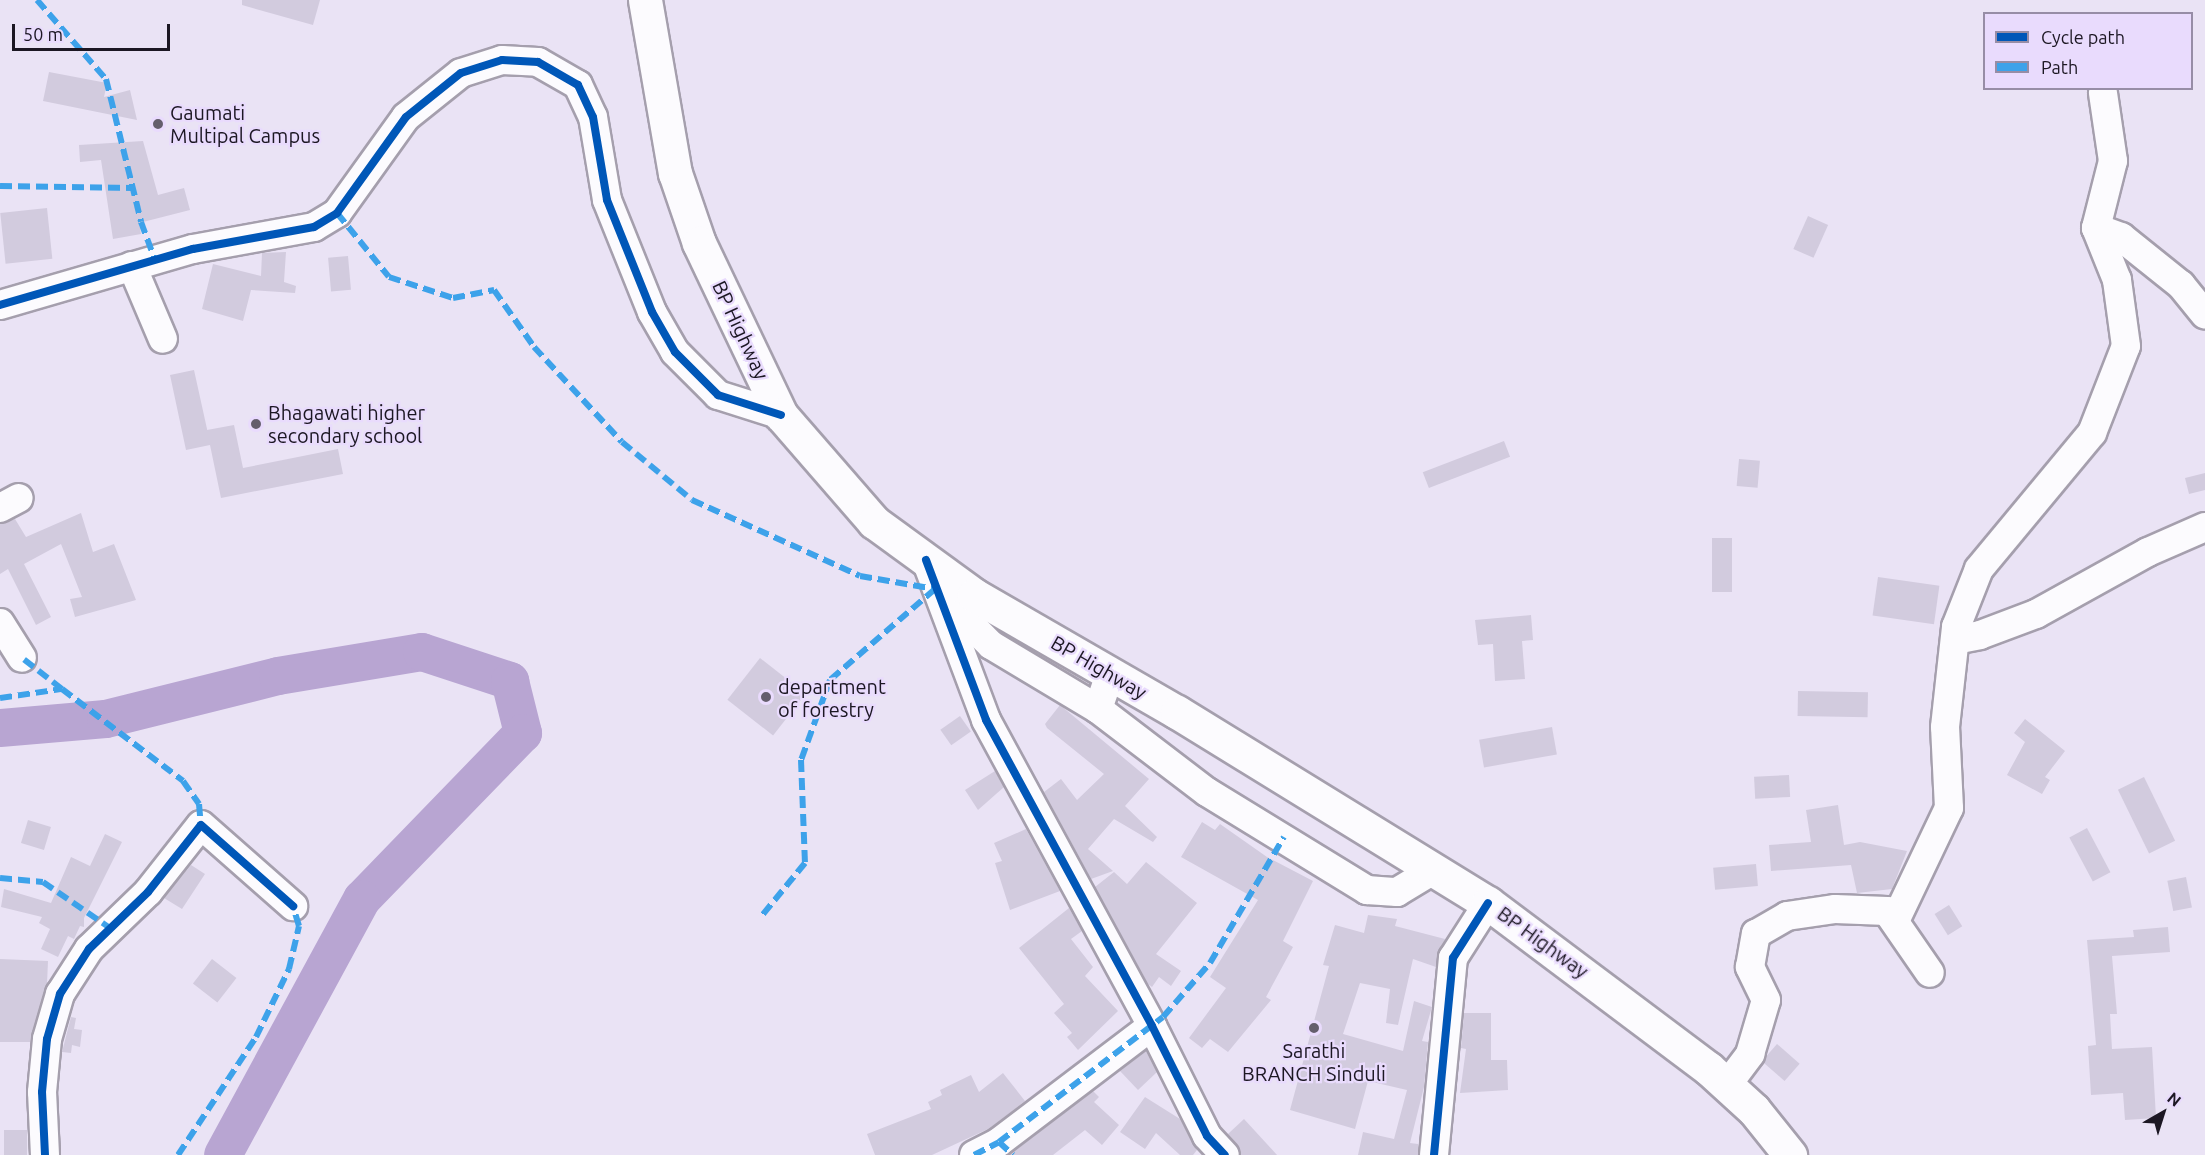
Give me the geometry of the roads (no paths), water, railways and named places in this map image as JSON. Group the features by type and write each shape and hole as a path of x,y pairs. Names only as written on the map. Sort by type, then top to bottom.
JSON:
{"highway":[{"name":"BP Highway","path":"645,0 675,173 699,243 781,415 874,522 930,575 974,595 1110,674 1488,903 1589,975 1727,1085 1754,1110 1790,1155"}],"street":[{"path":"0,305 193,249 314,227 337,213 406,117 461,73 502,60 538,62 578,85 592,117 607,200 652,312 675,352 718,395 781,415"},
{"path":"1896,919 1949,808 1945,727 1955,640 1979,568 2092,433 2126,346 2117,280 2096,228 2113,161 2103,93"},
{"path":"2096,228 2121,237 2181,285 2205,315"},
{"path":"132,266 163,339"},
{"path":"1955,640 1980,635 2036,614 2148,552 2205,527"},
{"path":"930,575 991,645 1098,709 1207,792 1367,890 1397,892 1435,869"},
{"path":"930,575 986,720 1152,1026 1207,1136 1225,1155"},
{"path":"0,623 22,658"},
{"path":"1098,709 1110,674"},
{"path":"45,1155 42,1092 47,1039 60,994 89,949 148,892 201,825 292,906"},
{"path":"1434,1155 1453,958 1488,903"},
{"path":"1727,1085 1750,1054 1766,1000 1750,968 1756,934 1787,916 1835,909 1887,911 1896,919 1930,973"},
{"path":"974,1155 1006,1149 1152,1026"}],"waterway":[{"path":"0,728 106,719 278,676 422,652 510,681 523,733 362,899 223,1155"}],"place":[{"name":"Gaumati Multipal Campus","path":"158,124"},
{"name":"Bhagawati higher secondary school","path":"256,424"},
{"name":"department of forestry","path":"766,697"},
{"name":"Sarathi BRANCH Sinduli","path":"1314,1028"}]}
